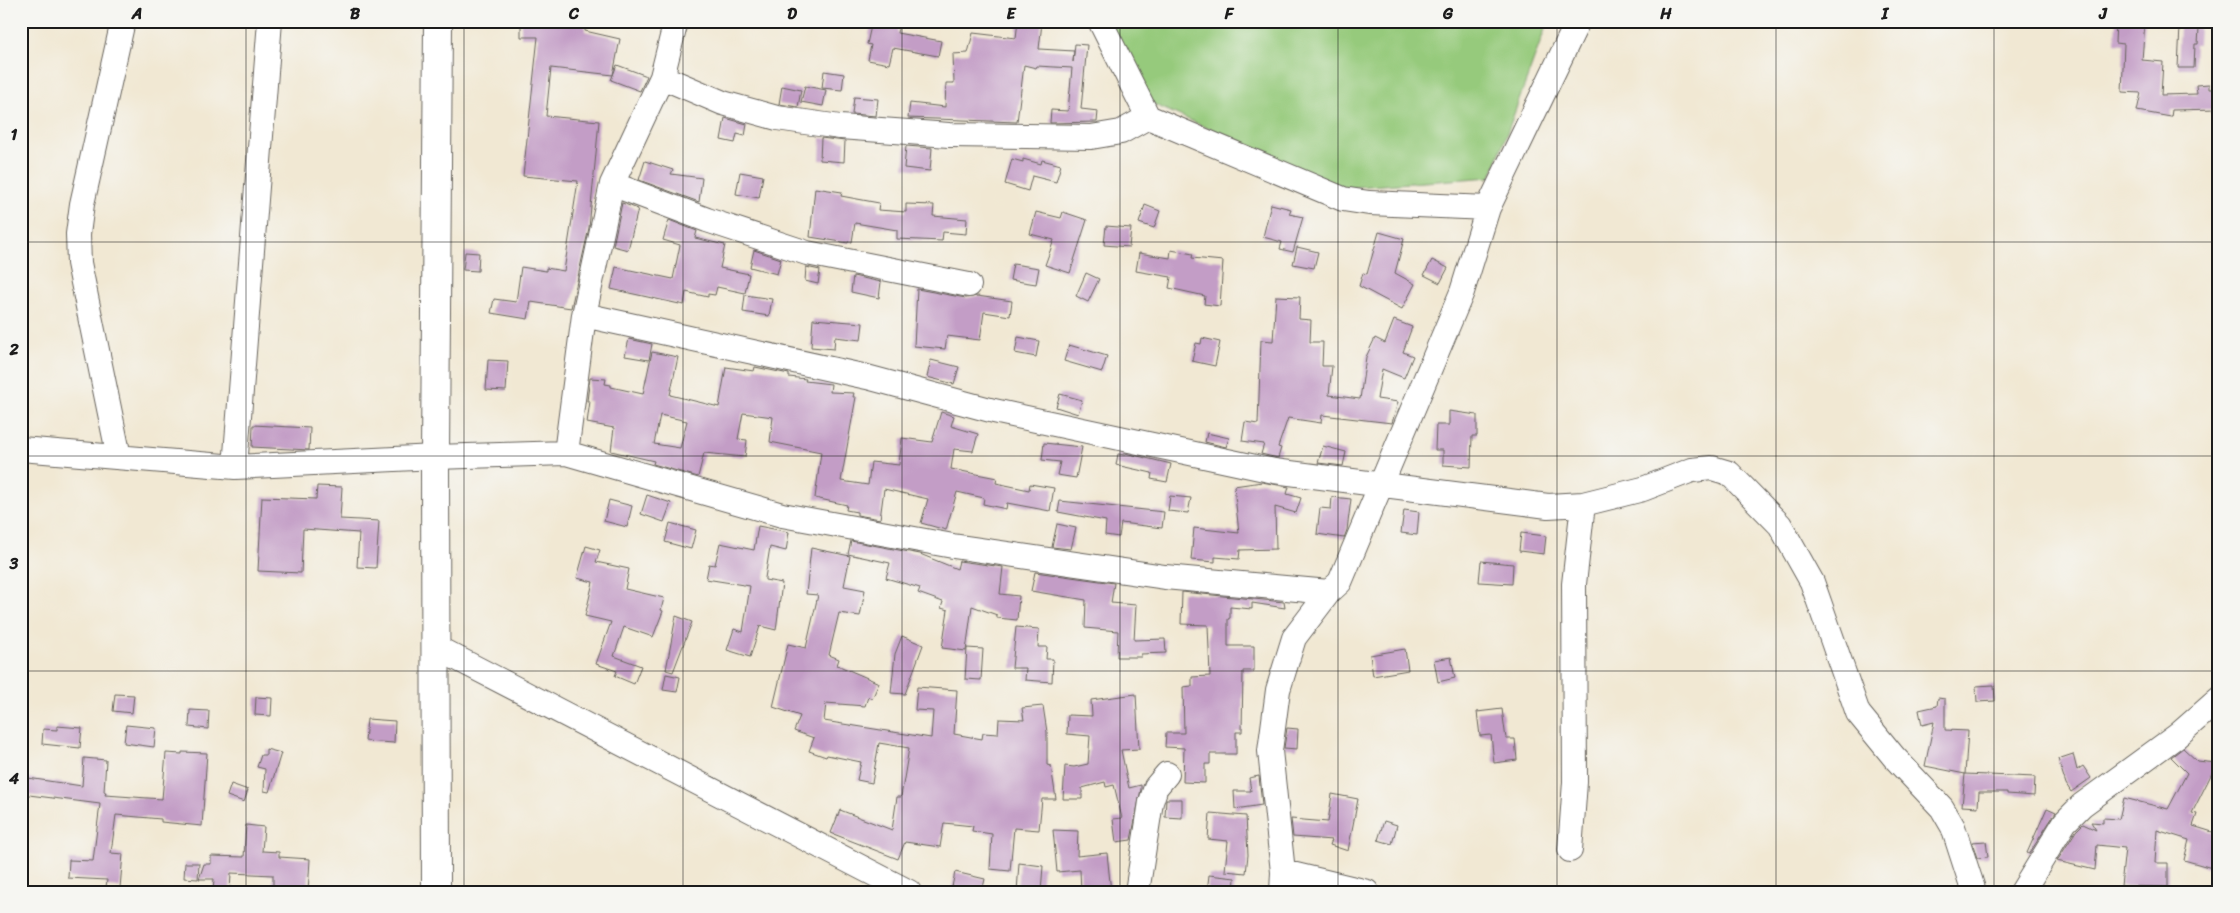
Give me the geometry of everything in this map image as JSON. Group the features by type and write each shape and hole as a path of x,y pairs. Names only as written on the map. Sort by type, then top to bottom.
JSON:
{"main road":[{"path":"436,892 437,648 435,456 438,21"}],"street":[{"path":"119,457 79,263 78,234 82,204 123,21"},
{"path":"235,467 270,21"},
{"path":"566,453 584,315 612,184 662,77 676,21"},
{"path":"1100,21 1148,117 1343,199 1369,203 1488,208"},
{"path":"1368,892 1282,882 1270,751 1278,690 1294,638 1329,592 1340,582 1383,484 1462,292 1488,208 1578,21"},
{"path":"662,77 723,103 768,115 840,127 949,135 1092,137 1121,132 1148,117"},
{"path":"612,184 707,220 807,253 969,285"},
{"path":"584,315 867,377 994,411 1274,471 1548,506 1583,504 1643,489 1692,470 1712,468 1729,473 1780,525 1812,582 1858,713 1894,757 1942,808 1953,828 1974,892"},
{"path":"21,449 235,467 435,456 566,453 782,515 953,546 1165,578 1329,592"},
{"path":"1570,850 1574,782 1574,584 1583,504"},
{"path":"437,648 909,892"},
{"path":"2022,892 2065,822 2082,805 2178,735 2219,698"},
{"path":"1137,892 1151,802 1156,787 1167,774"}],"green space":[{"path":"1107,21 1548,21 1491,177 1343,188 1153,104"}],"building":[{"path":"521,21 585,21 585,31 620,39 613,75 551,68 546,116 599,121 589,228 571,308 531,302 528,319 491,313 494,299 516,302 521,267 546,271 546,268 564,271 578,181 523,176 538,37 521,37"},
{"path":"872,21 899,24 897,33 941,41 938,56 893,48 889,64 868,60 871,45 867,44"},
{"path":"1018,21 1042,23 1039,49 1074,51 1073,62 1075,44 1087,45 1081,109 1098,111 1097,122 1050,123 1051,110 1068,111 1072,68 1037,66 1036,68 1024,65 1017,122 908,118 910,103 945,107 946,83 954,83 953,54 968,53 973,33 1016,38"},
{"path":"2116,21 2145,21 2142,60 2163,62 2161,95 2197,94 2196,85 2209,84 2209,89 2218,89 2219,109 2172,110 2171,117 2137,111 2141,93 2122,92 2124,44 2115,43"},
{"path":"2180,26 2199,28 2198,44 2195,44 2194,68 2178,68"},
{"path":"617,65 647,76 640,91 611,80"},
{"path":"824,71 844,74 842,90 822,88"},
{"path":"782,86 801,90 798,107 779,104"},
{"path":"805,86 826,90 823,106 801,102"},
{"path":"854,97 878,99 876,116 852,114"},
{"path":"725,118 747,124 745,136 737,134 735,143 721,140"},
{"path":"821,138 845,141 844,162 820,160"},
{"path":"906,146 932,148 930,171 904,168"},
{"path":"1012,159 1023,162 1023,159 1041,164 1042,160 1061,165 1056,182 1032,176 1028,191 1005,184"},
{"path":"645,161 673,170 671,174 702,178 699,202 639,180"},
{"path":"740,172 763,176 759,198 736,194"},
{"path":"815,188 842,192 841,196 879,203 878,210 906,212 906,204 934,205 933,216 967,219 966,234 943,232 942,241 897,239 897,230 855,223 852,242 810,237"},
{"path":"622,203 638,209 628,250 613,246"},
{"path":"1271,204 1291,209 1289,214 1303,217 1293,252 1280,249 1282,242 1263,237"},
{"path":"1145,205 1160,211 1154,228 1139,223"},
{"path":"1036,212 1061,218 1063,212 1087,220 1070,273 1045,265 1054,240 1030,234"},
{"path":"669,220 697,231 695,238 725,245 720,268 749,274 745,293 717,287 715,295 708,294 708,297 686,292 684,305 611,289 616,267 673,279 680,245 663,240"},
{"path":"1106,226 1131,228 1129,247 1104,245"},
{"path":"1379,232 1404,239 1395,273 1415,284 1402,309 1359,286 1363,273 1367,274"},
{"path":"1297,247 1318,252 1314,268 1293,264"},
{"path":"754,250 781,259 777,274 750,267"},
{"path":"1171,250 1193,254 1192,258 1223,261 1220,306 1204,304 1205,296 1169,288 1171,277 1136,271 1139,253 1170,258"},
{"path":"465,252 479,253 478,271 463,270"},
{"path":"1432,260 1448,268 1440,283 1424,275"},
{"path":"1013,264 1039,268 1036,284 1010,280"},
{"path":"806,267 820,270 818,284 805,281"},
{"path":"1086,273 1099,279 1088,302 1076,296"},
{"path":"853,276 881,282 879,298 851,292"},
{"path":"917,289 966,298 977,296 1012,301 1010,316 984,312 980,340 947,336 945,349 914,346"},
{"path":"745,295 772,299 769,316 743,312"},
{"path":"1276,296 1300,297 1299,319 1311,320 1310,342 1323,342 1322,366 1332,366 1329,395 1360,399 1366,357 1375,338 1385,343 1394,320 1412,327 1403,352 1413,356 1404,378 1382,369 1377,399 1398,402 1392,423 1322,415 1321,423 1288,418 1278,447 1281,448 1278,458 1261,454 1264,444 1242,441 1245,422 1258,424 1261,340 1273,341"},
{"path":"813,319 863,323 861,340 835,337 834,349 811,347"},
{"path":"1018,337 1039,341 1036,357 1015,353"},
{"path":"1202,338 1220,342 1215,366 1192,361 1196,343 1201,344"},
{"path":"629,339 652,344 649,360 625,356"},
{"path":"1069,345 1107,356 1102,372 1064,361"},
{"path":"652,352 678,357 670,395 719,407 726,367 754,371 755,367 789,374 789,377 806,379 805,381 831,384 830,392 854,393 853,397 856,397 841,481 868,485 871,462 899,465 902,438 932,442 941,412 954,416 951,426 978,434 973,451 954,449 951,469 997,478 996,483 1029,490 1030,484 1054,488 1050,511 1007,503 1006,509 983,504 984,498 957,492 946,530 921,523 928,499 884,489 880,519 857,515 857,512 846,510 847,505 815,498 821,452 770,442 773,417 743,413 738,439 747,440 745,457 704,453 698,477 653,464 654,461 611,451 614,428 587,423 590,401 587,401 590,378 606,379 605,384 611,385 611,387 643,394","holes":["660,415 687,421 680,448 654,444"]},
{"path":"488,360 508,361 506,391 486,390"},
{"path":"931,360 959,367 954,384 927,377"},
{"path":"1060,394 1082,400 1078,414 1056,407"},
{"path":"1449,411 1477,415 1477,436 1472,436 1471,467 1443,465 1443,450 1435,450 1436,425 1449,425"},
{"path":"253,425 310,428 309,450 252,447"},
{"path":"1207,433 1229,438 1226,447 1205,442"},
{"path":"1044,443 1082,447 1076,478 1057,475 1060,462 1042,460"},
{"path":"1323,446 1346,452 1343,466 1318,463"},
{"path":"1125,453 1171,464 1167,482 1151,479 1152,473 1116,465 1118,454 1125,455"},
{"path":"1262,482 1289,487 1287,494 1301,498 1296,513 1275,507 1276,549 1240,550 1239,559 1215,557 1215,562 1191,560 1194,528 1239,533 1234,486"},
{"path":"317,486 342,487 340,519 379,521 376,568 357,567 359,533 303,529 301,573 258,571 262,497 316,499"},
{"path":"647,495 671,503 664,522 641,514"},
{"path":"1170,496 1191,498 1188,513 1168,511"},
{"path":"1332,497 1351,499 1347,530 1344,538 1317,534 1320,508 1331,509"},
{"path":"609,500 632,506 627,527 604,521"},
{"path":"1060,501 1164,512 1162,528 1121,523 1119,537 1105,535 1106,521 1058,512"},
{"path":"1404,510 1419,512 1417,535 1401,533"},
{"path":"670,523 696,530 691,549 665,542"},
{"path":"1057,524 1076,528 1071,549 1052,547"},
{"path":"758,526 789,532 786,551 770,547 765,578 765,580 782,583 776,630 760,626 750,657 727,650 734,629 743,632 750,586 706,579 709,564 715,565 720,543 754,550"},
{"path":"1521,533 1546,536 1544,554 1519,551"},
{"path":"851,541 920,554 957,569 959,561 1003,567 1000,594 1019,596 1017,620 997,618 997,615 972,606 966,651 942,648 948,610 941,608 943,602 918,593 920,588 886,578 890,563 848,554"},
{"path":"586,546 600,550 596,562 629,569 625,589 664,598 661,610 663,611 653,637 624,627 614,656 641,666 634,684 615,676 617,671 596,664 611,622 585,616 593,582 577,578"},
{"path":"811,548 850,556 844,586 865,590 860,616 839,613 829,655 839,659 837,665 879,683 872,699 868,697 865,706 826,703 824,721 931,738 933,711 915,710 917,687 957,690 954,734 982,739 983,733 998,734 999,719 1024,720 1022,708 1043,706 1047,732 1047,765 1051,766 1056,799 1042,799 1039,830 1014,828 1010,871 990,869 992,834 972,831 973,826 944,823 940,847 905,842 898,859 831,833 840,810 892,830 897,797 901,797 909,748 879,743 872,783 857,780 861,762 827,755 826,757 809,751 814,738 794,731 800,716 773,707 788,644 806,648 818,595 806,594"},
{"path":"1481,561 1513,564 1512,584 1479,582"},
{"path":"1035,572 1114,583 1111,603 1136,605 1134,640 1165,639 1166,653 1141,654 1141,657 1117,657 1118,631 1085,628 1086,600 1031,591"},
{"path":"1182,592 1284,602 1285,608 1252,603 1252,609 1230,607 1228,646 1254,646 1254,671 1243,671 1242,732 1236,732 1236,754 1210,754 1210,764 1205,764 1205,783 1183,782 1184,748 1165,747 1166,733 1184,733 1183,687 1192,686 1192,677 1210,676 1208,625 1181,624"},
{"path":"676,616 692,622 673,672 666,670"},
{"path":"1016,627 1039,629 1038,647 1047,647 1046,659 1053,659 1052,682 1025,680 1026,668 1012,668"},
{"path":"902,636 923,645 905,694 891,693 895,654"},
{"path":"967,648 983,649 981,680 965,679"},
{"path":"1405,649 1408,670 1373,676 1370,655"},
{"path":"1451,657 1455,678 1438,682 1434,660"},
{"path":"666,674 680,677 677,692 663,690"},
{"path":"1994,685 1995,701 1977,702 1976,686"},
{"path":"115,694 134,695 132,713 113,711"},
{"path":"1136,694 1139,749 1121,750 1129,788 1141,785 1141,789 1131,840 1116,842 1113,819 1122,818 1114,785 1106,787 1105,782 1082,788 1082,799 1063,799 1065,766 1074,767 1088,764 1090,736 1067,734 1068,715 1092,716 1091,700"},
{"path":"256,697 272,698 271,716 255,715"},
{"path":"1938,698 1945,699 1945,730 1968,731 1965,774 1925,766 1934,722 1922,725 1919,710 1937,706"},
{"path":"1502,709 1506,739 1515,739 1517,760 1494,763 1491,735 1480,736 1477,712"},
{"path":"190,710 209,711 208,729 189,727"},
{"path":"367,719 395,721 394,743 365,741"},
{"path":"126,725 156,728 154,747 124,743"},
{"path":"57,726 82,728 80,748 42,744 43,729 57,730"},
{"path":"1287,728 1298,729 1297,749 1284,748"},
{"path":"2183,748 2197,761 2217,763 2192,813 2197,814 2193,826 2219,834 2219,870 2184,860 2189,840 2157,830 2155,863 2168,863 2168,887 2121,886 2125,848 2097,845 2095,870 2057,861 2076,831 2083,824 2096,830 2091,822 2103,823 2103,818 2119,819 2124,798 2168,809 2187,773 2171,757"},
{"path":"266,749 281,753 269,792 264,791 265,769 257,767 261,755 266,755"},
{"path":"182,752 207,753 202,826 161,822 161,819 116,815 111,853 123,854 120,888 106,887 107,880 68,878 69,860 93,861 100,804 21,794 21,777 82,786 84,758 106,760 105,795 162,799 166,753 182,754"},
{"path":"2073,754 2077,770 2083,766 2091,778 2071,792 2066,784 2058,759"},
{"path":"1965,774 2035,777 2034,796 2007,794 2007,792 1979,792 1978,807 1962,806"},
{"path":"1259,776 1262,805 1235,809 1234,791 1251,791 1249,778"},
{"path":"231,784 248,790 244,802 227,796"},
{"path":"1332,794 1358,799 1348,851 1330,845 1332,840 1293,837 1291,819 1328,822"},
{"path":"1166,799 1182,799 1182,818 1165,817"},
{"path":"2047,808 2056,812 2029,854 2027,853"},
{"path":"1210,813 1246,816 1248,855 1246,873 1225,871 1228,841 1208,839"},
{"path":"1384,821 1397,825 1392,844 1378,840"},
{"path":"246,825 264,827 262,851 279,852 279,857 310,859 308,892 273,892 273,875 231,873 230,892 213,892 214,879 199,879 204,864 211,864 211,856 244,857"},
{"path":"1053,830 1078,831 1077,856 1107,853 1111,892 1081,892 1080,870 1057,872"},
{"path":"1986,841 1988,857 1977,858 1972,842"},
{"path":"185,863 199,863 198,879 184,878"},
{"path":"1019,863 1043,866 1041,892 1017,892"},
{"path":"955,872 985,879 982,892 951,892"},
{"path":"1209,875 1235,878 1234,892 1207,892"}]}
